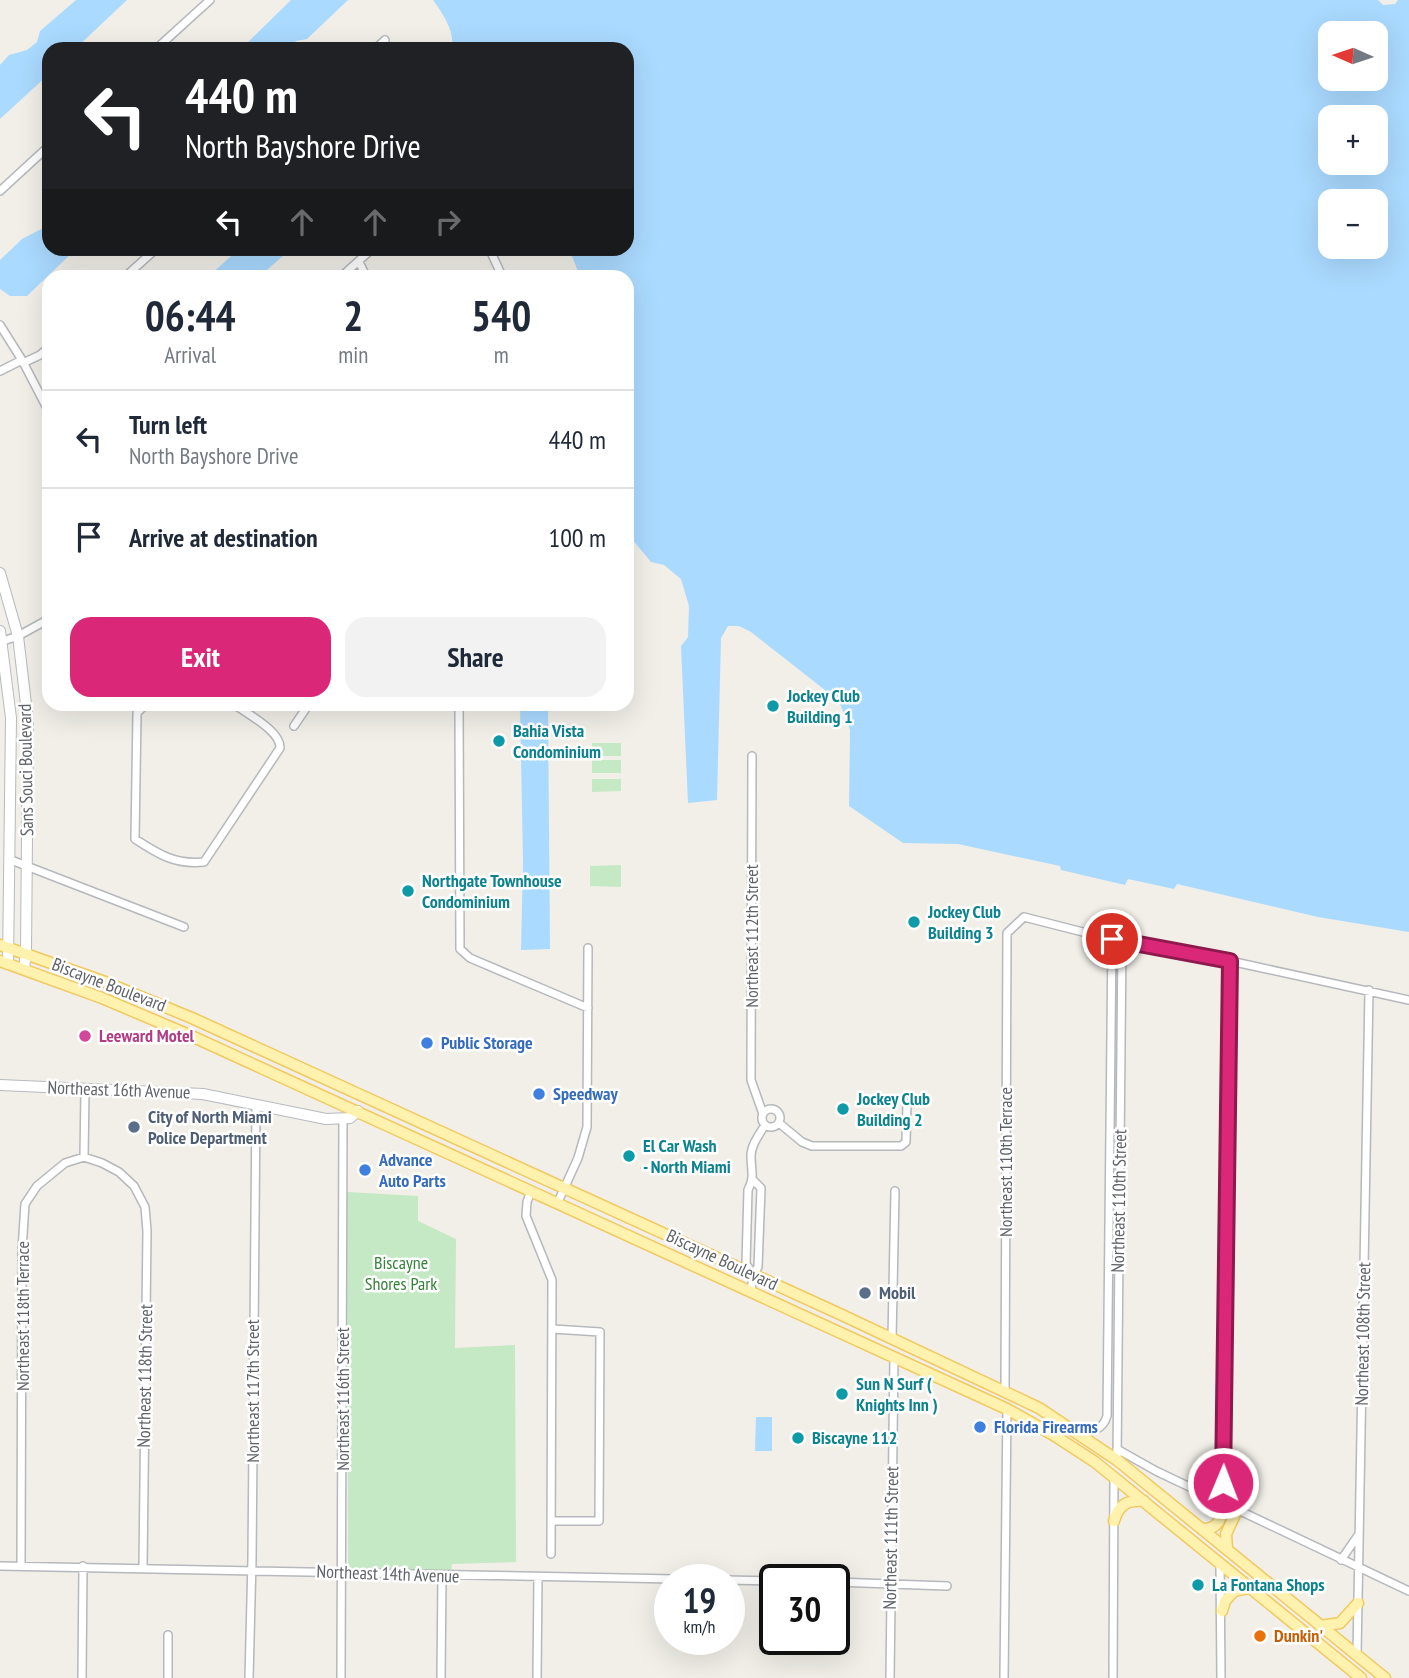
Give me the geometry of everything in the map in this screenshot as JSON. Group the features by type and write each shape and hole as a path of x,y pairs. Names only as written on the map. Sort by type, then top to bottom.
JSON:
{"main road":[{"name":"Biscayne Boulevard","path":"5,946 105,982 192,1018 1005,1390 1117,1454 1203,1529 1385,1678"},
{"name":"Biscayne Boulevard","path":"4,963 159,1021 1007,1409 1064,1442 1114,1478 1358,1677"},
{"path":"358,1111 368,1106 382,1105"},
{"path":"1114,1521 1122,1504 1128,1501 1144,1501"},
{"path":"1203,1529 1214,1528 1221,1520 1223,1503"},
{"path":"1227,1549 1226,1534 1237,1510"},
{"path":"1222,1611 1230,1594 1235,1590 1249,1588"},
{"path":"1320,1626 1340,1623 1358,1603"}],"street":[{"path":"164,42 211,0"},
{"path":"0,191 42,152"},
{"path":"133,270 148,256"},
{"path":"349,270 365,256"},
{"path":"359,262 363,270"},
{"path":"0,325 42,399"},
{"path":"0,371 42,353"},
{"name":"Sans Souci Boulevard","path":"0,573 18,636 28,721 24,969"},
{"path":"1,636 18,636 42,623"},
{"name":"Sans Souci Boulevard","path":"1,636 11,718 11,860 4,963"},
{"path":"139,711 135,839 185,864 204,862 278,753 281,743 277,735 244,711"},
{"path":"295,726 305,711"},
{"path":"459,711 460,949 470,958 588,1008"},
{"name":"Northeast 112th Street","path":"752,756 751,1080 763,1114"},
{"path":"11,860 184,927"},
{"name":"Northeast 110th Terrace","path":"1005,1390 1007,933 1024,917 1112,939"},
{"path":"1112,939 1230,961 1409,1000"},
{"name":"Northeast 110th Street","path":"1079,1433 1100,1428 1105,1424 1107,1416 1112,939"},
{"name":"Northeast 110th Street","path":"1117,1454 1122,942"},
{"path":"558,1202 583,1145 587,1127 589,948"},
{"path":"1223,1503 1230,961"},
{"name":"Northeast 108th Street","path":"1358,1677 1369,990"},
{"name":"Northeast 16th Avenue","path":"0,1085 202,1094 326,1119 343,1119"},
{"path":"84,1157 85,1090"},
{"path":"779,1123 802,1142 813,1146 901,1146 906,1142 907,1104"},
{"name":"Northeast 117th Street","path":"249,1678 256,1105"},
{"path":"767,1110 776,1110 780,1114 779,1123 771,1128 765,1125 763,1114 767,1110"},
{"path":"343,1119 350,1118 358,1111"},
{"name":"Northeast 116th Street","path":"341,1678 343,1119"},
{"path":"753,1275 746,1264 748,1190 753,1180 751,1154 765,1125"},
{"name":"Northeast 118th Street","path":"84,1157 119,1172 134,1186 145,1207 147,1231 143,1567"},
{"name":"Northeast 118th Terrace","path":"21,1566 22,1250 25,1203 37,1185 68,1161 84,1157"},
{"path":"751,1291 753,1275 758,1266 761,1188 753,1180"},
{"path":"531,1191 526,1216 552,1280 551,1554"},
{"path":"892,1339 895,1191"},
{"path":"747,1209 760,1210"},
{"path":"552,1521 599,1521 600,1332 553,1329"},
{"name":"Northeast 111th Street","path":"890,1678 894,1356"},
{"path":"1004,1678 1007,1409"},
{"path":"1117,1454 1409,1591"},
{"path":"1113,1678 1114,1478"},
{"path":"1341,1559 1359,1534"},
{"path":"1220,1564 1221,1678"},
{"name":"Northeast 14th Avenue","path":"0,1566 759,1581"},
{"path":"82,1678 83,1566"},
{"path":"441,1678 442,1576"},
{"path":"537,1678 538,1577"},
{"path":"850,1584 947,1586"},
{"path":"168,1634 168,1678"}],"green space":[{"path":"592,743 621,743 621,756 592,756"},
{"path":"592,760 621,760 621,773 592,773"},
{"path":"592,779 621,779 621,791 592,792"},
{"path":"621,865 621,887 590,886 590,866"},
{"name":"Biscayne Shores Park","path":"347,1192 418,1196 418,1221 456,1239 455,1348 515,1345 516,1562 452,1564 451,1571 352,1569 348,1564"}],"water":[{"path":"76,0 127,0 82,42 42,42 42,80 0,119 0,65 9,55 27,50 37,42 40,31"},
{"path":"291,0 348,0 307,39 295,42 248,42"},
{"path":"433,0 1378,0 1383,5 1409,0 1409,932 1318,917 1177,884 1174,889 1128,879 1125,885 1061,870 1060,866 958,844 903,843 849,806 850,730 839,701 751,632 739,626 728,626 721,638 717,800 688,803 681,646 688,637 689,606 681,579 664,565 651,562 634,541 634,270 578,270 572,256 634,256 634,42 452,42 450,29"},
{"path":"42,229 42,256 69,256 54,270 42,270 42,282 27,296 10,296 0,289 0,260 22,239"},
{"path":"231,256 283,256 267,270 216,270"},
{"path":"520,711 548,711 550,949 521,950 523,861"},
{"path":"756,1417 772,1417 772,1451 755,1451"}],"place":[{"name":"Jockey Club Building 1","path":"773,706"},
{"name":"Bahia Vista Condominium","path":"499,741"},
{"name":"Northgate Townhouse Condominium","path":"408,891"},
{"name":"Jockey Club Building 3","path":"914,922"},
{"name":"Leeward Motel","path":"85,1036"},
{"name":"Public Storage","path":"427,1043"},
{"name":"Speedway","path":"539,1094"},
{"name":"Jockey Club Building 2","path":"843,1109"},
{"name":"City of North Miami Police Department","path":"134,1127"},
{"name":"El Car Wash - North Miami","path":"629,1156"},
{"name":"Advance Auto Parts","path":"365,1170"},
{"name":"Mobil","path":"865,1293"},
{"name":"Sun N Surf ( Knights Inn )","path":"842,1394"},
{"name":"Florida Firearms","path":"980,1427"},
{"name":"Biscayne 112","path":"798,1438"},
{"name":"La Fontana Shops","path":"1198,1585"},
{"name":"Dunkin'","path":"1260,1636"}],"route":[{"path":"1112,939 1230,961 1223,1483"}]}
